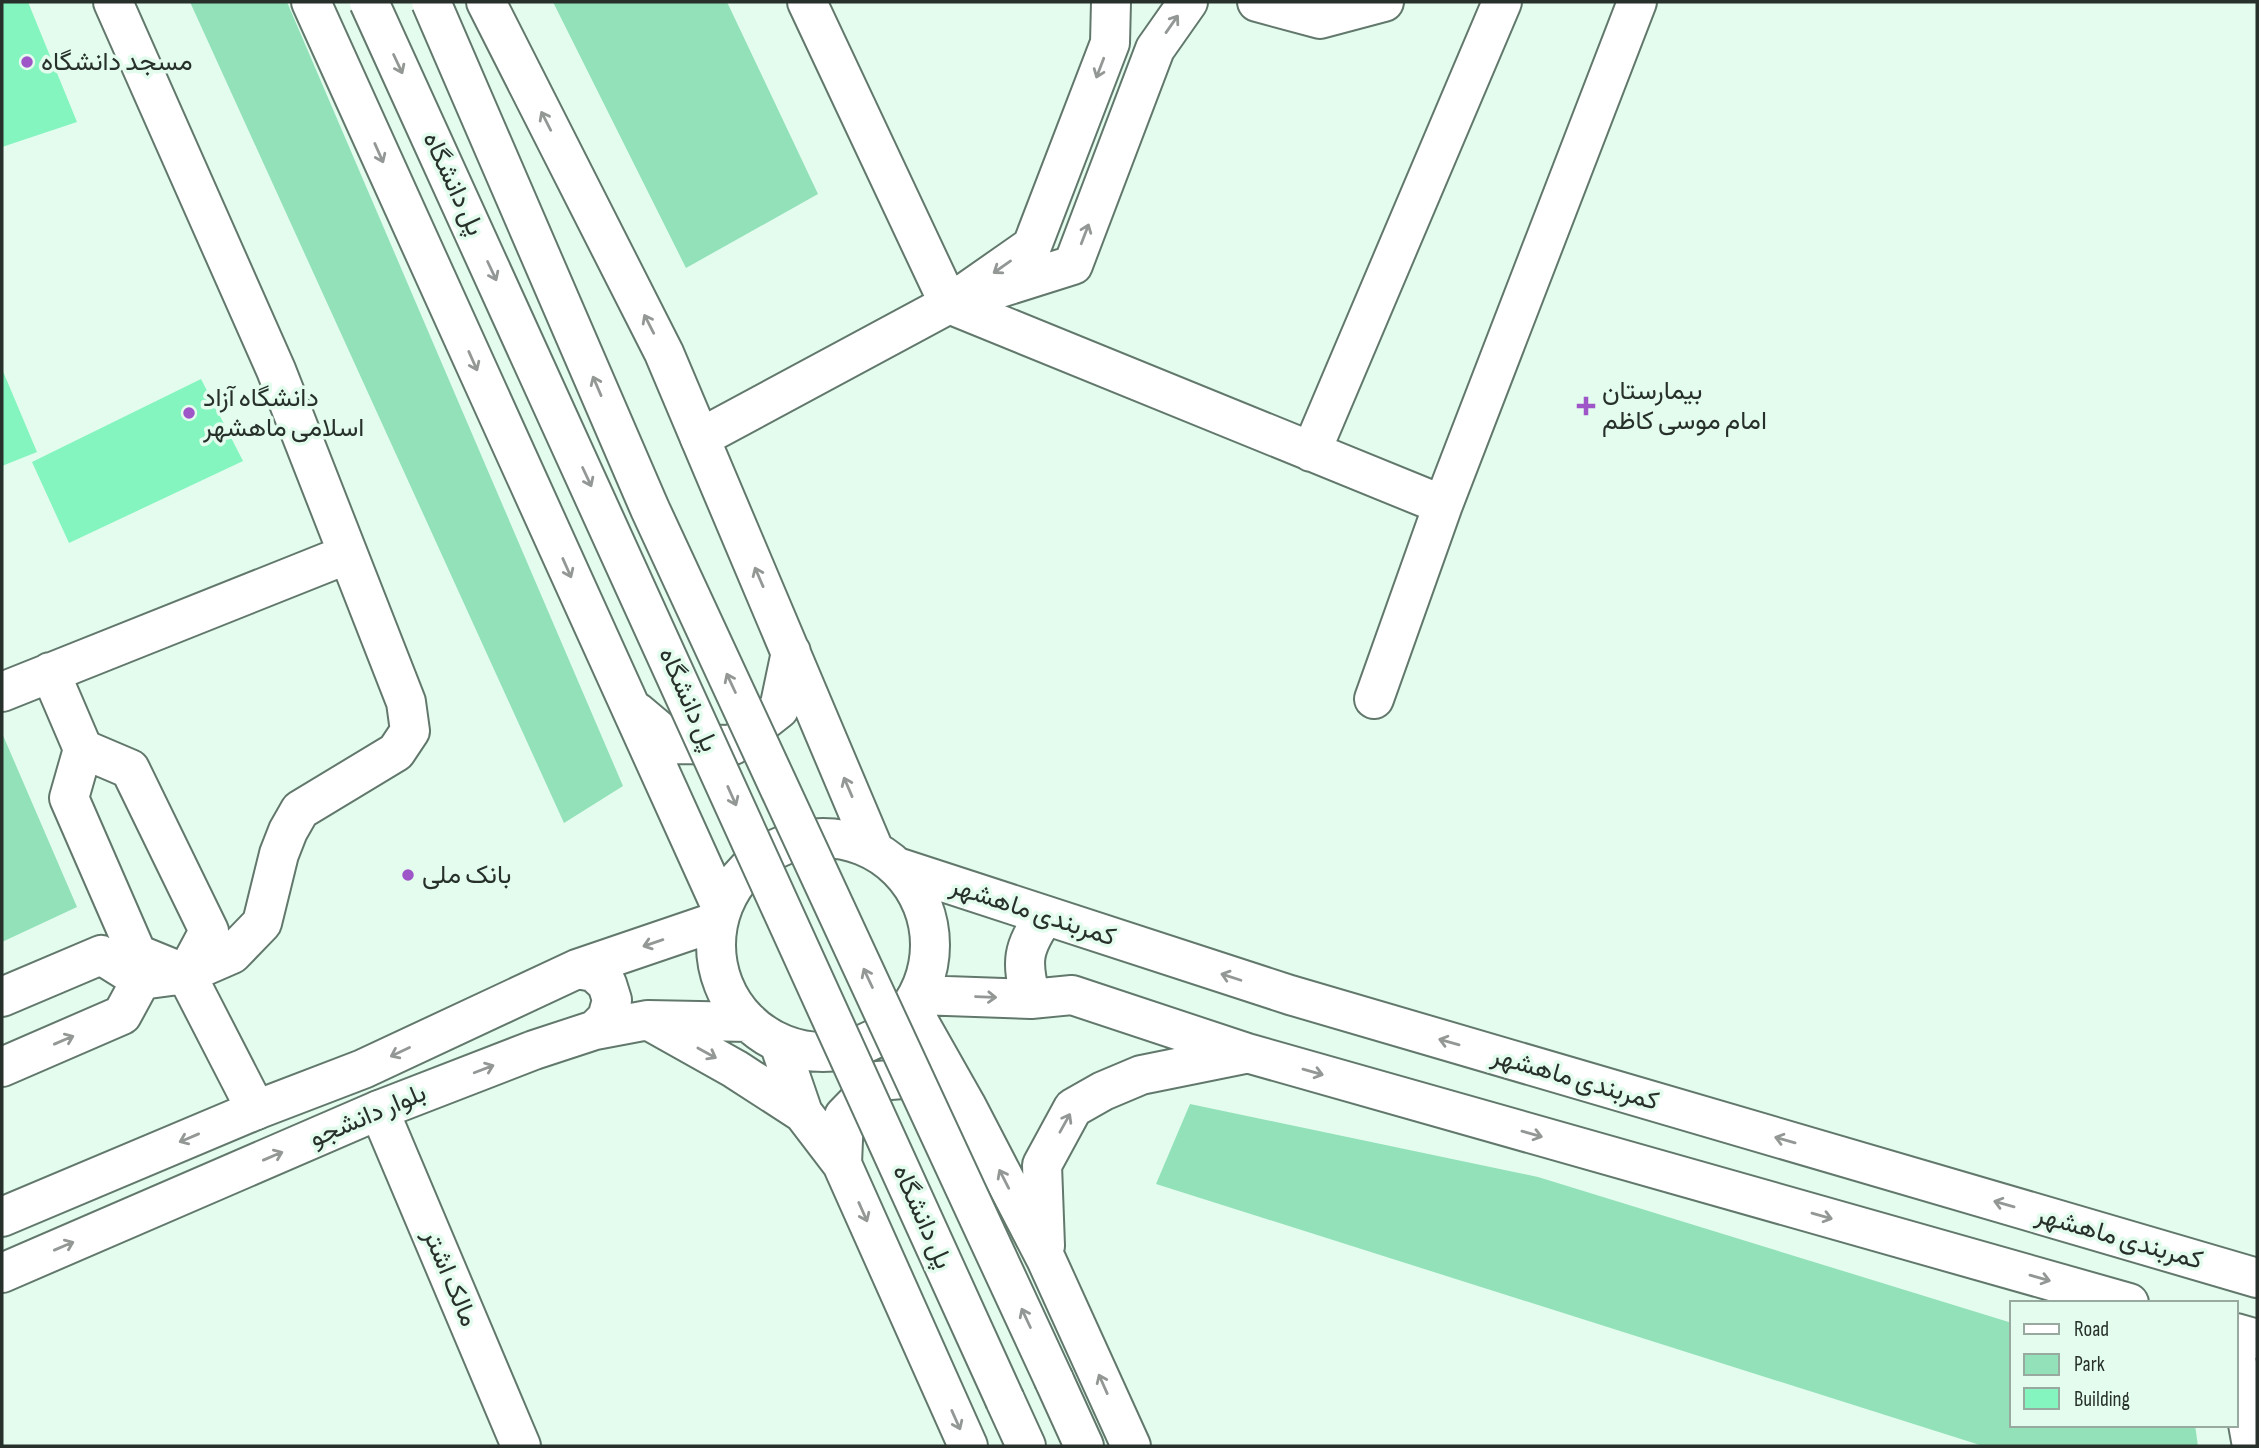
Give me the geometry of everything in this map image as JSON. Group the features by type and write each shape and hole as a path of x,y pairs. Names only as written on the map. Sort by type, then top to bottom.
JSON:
{"main road":[{"path":"2,997 101,955 141,980 186,974 232,954 262,923 279,854 300,810 396,752 410,732 406,702 276,370 113,2"},
{"path":"311,2 630,706 720,915"},
{"name":"پل دانشگاه","path":"369,2 1026,1446"},
{"name":"پل دانشگاه","path":"430,2 650,509 1084,1446"},
{"path":"486,2 664,353 791,652 886,858 916,891 928,920 931,950 925,981 914,1001 894,1026 874,1040 851,1049 827,1053 802,1051 764,1032 734,1005 721,979 715,950 720,915 728,895 744,872 766,854 792,842 820,838 848,840 886,858"},
{"path":"807,2 949,304 1443,505"},
{"path":"700,438 949,304 1032,246 1110,43 1111,2"},
{"path":"949,304 1073,265 1155,49 1188,2"},
{"path":"1257,2 1320,19 1384,2"},
{"path":"1311,452 1502,2"},
{"path":"1374,699 1443,505 1637,2"},
{"path":"2,692 348,554"},
{"path":"630,706 675,744 733,745 779,709 791,652"},
{"path":"50,672 83,749 69,797 136,954 186,974 256,1110"},
{"path":"83,749 130,769 209,930 186,974"},
{"name":"کمربندی ماهشهر","path":"886,858 1045,916 1290,995 2257,1278"},
{"name":"بلوار دانشجو","path":"2,1217 256,1110 363,1069 577,969 720,915"},
{"path":"1031,999 1024,972 1029,940 1045,916"},
{"path":"577,969 594,972 607,984 612,1000 607,1018 595,1030"},
{"path":"2,1067 122,1016 141,980"},
{"path":"914,1001 1031,999 1072,995 1247,1053 2122,1301"},
{"path":"914,1001 1046,1259 1131,1446"},
{"path":"648,1020 735,1069 803,1113"},
{"name":"بلوار دانشجو","path":"2,1273 379,1110 534,1050 595,1030 648,1020 764,1032"},
{"path":"764,1032 803,1113 842,1164 968,1446"},
{"path":"1046,1259 1042,1165 1073,1108 1103,1091 1141,1075 1247,1053"},
{"path":"842,1164 845,1116 878,1081 927,1077 966,1105"},
{"name":"مالک اشتر","path":"379,1110 521,1446"},
{"path":"2238,1334 2257,1339"},
{"path":"2238,1369 2252,1446"}],"green space":[{"path":"190,2 287,2 623,786 564,823"},
{"path":"553,2 727,2 818,194 686,268"},
{"path":"2,733 77,907 2,942"},
{"path":"1190,1104 1538,1177 2010,1322 2010,1427 2195,1427 2198,1446 1983,1446 1156,1184"}],"building":[{"name":"مسجد دانشگاه","path":"2,2 28,2 77,122 2,147"},
{"path":"2,369 37,452 2,466"},
{"path":"201,379 243,461 69,543 32,462"}],"place":[{"name":"مسجد دانشگاه","path":"27,62"},
{"name":"بیمارستان امام موسی کاظم","path":"1586,406"},
{"name":"دانشگاه آزاد اسلامی ماهشهر","path":"189,413"},
{"name":"بانک ملی","path":"408,875"}]}
